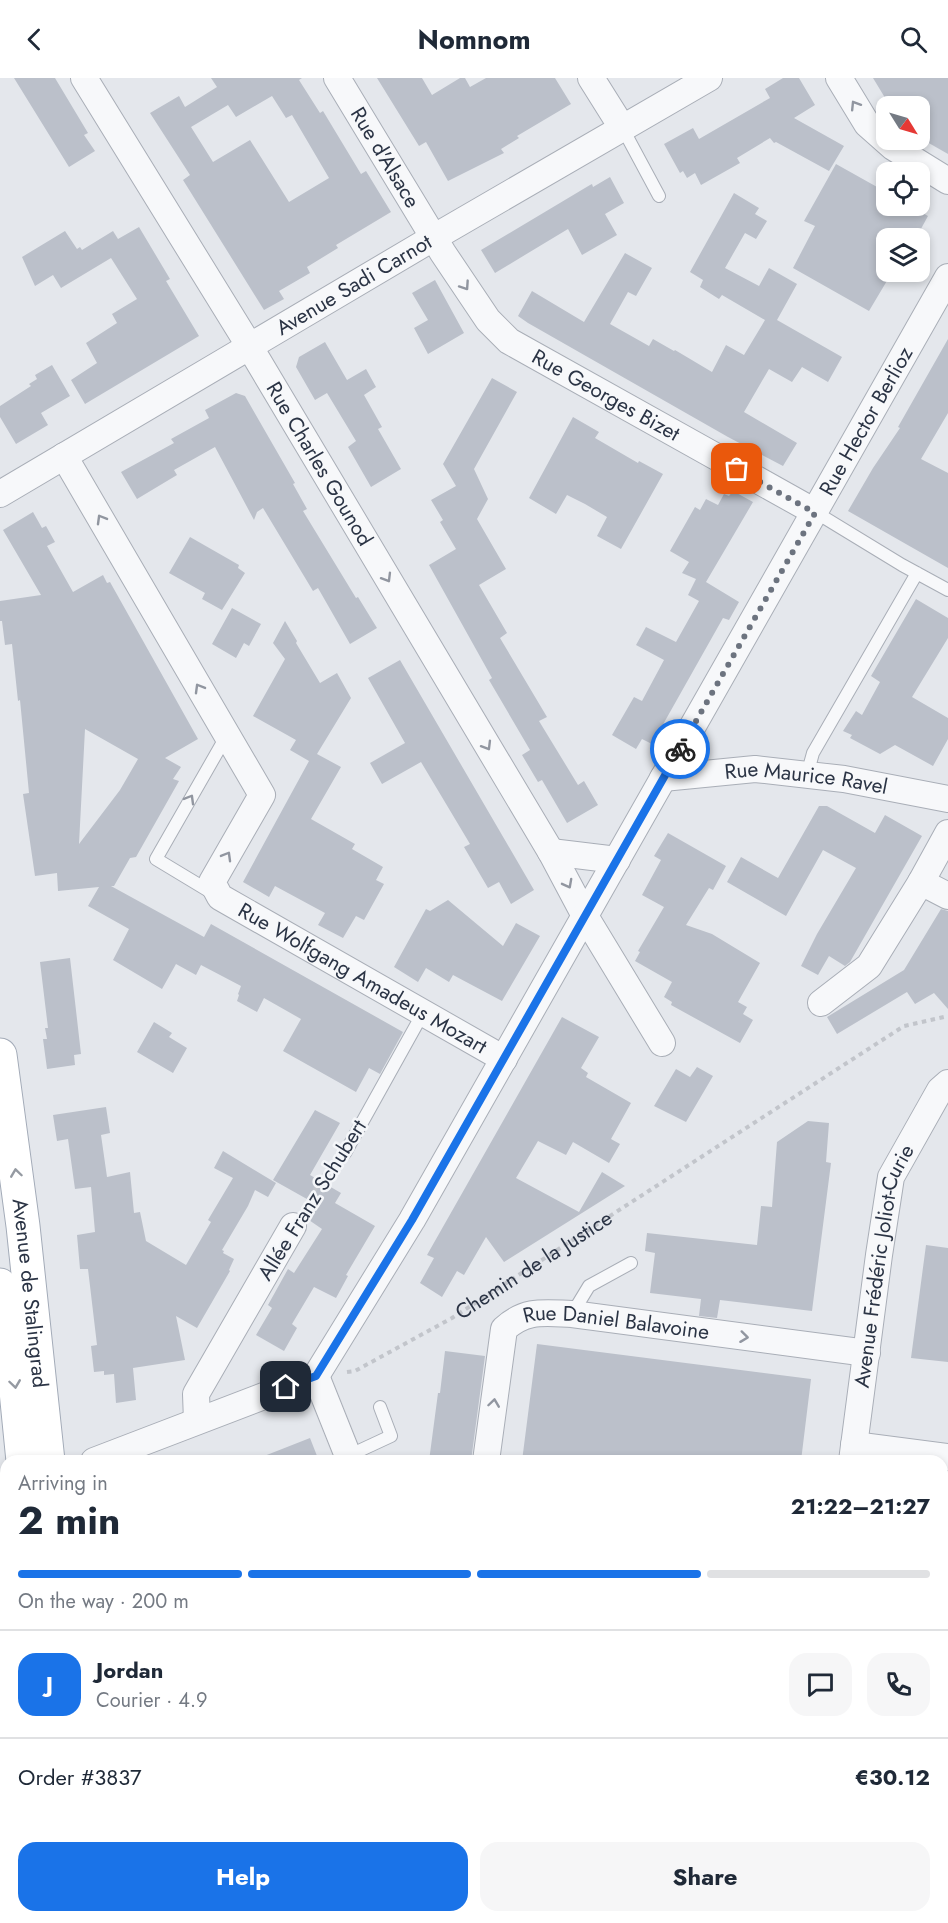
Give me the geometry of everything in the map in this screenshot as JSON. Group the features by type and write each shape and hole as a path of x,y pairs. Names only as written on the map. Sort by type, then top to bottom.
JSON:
{"main road":[{"name":"Avenue de Stalingrad","path":"0,1055 24,1238 47,1455"},
{"name":"Avenue de Stalingrad","path":"0,1285 16,1391 22,1455"}],"street":[{"name":"Rue Charles Gounod","path":"84,78 250,347 662,1043"},
{"name":"Rue d'Alsace","path":"337,78 433,238"},
{"path":"591,78 623,129"},
{"name":"Avenue Sadi Carnot","path":"0,494 709,78"},
{"path":"839,78 867,124 893,147 948,181"},
{"name":"Rue Georges Bizet","path":"433,238 488,320 509,341 815,513"},
{"name":"Rue Hector Berlioz","path":"316,1376 412,1220 948,277"},
{"name":"Rue Wolfgang Amadeus Mozart","path":"64,456 262,795 212,882 220,897 504,1059"},
{"name":"Rue Maurice Ravel","path":"663,778 755,769 844,779 948,799"},
{"path":"821,1004 869,966 921,882 948,833"},
{"path":"551,852 617,860"},
{"path":"921,882 948,896"},
{"name":"Avenue Frédéric Joliot-Curie","path":"853,1453 891,1177 940,1090 948,1083"},
{"name":"Allée Franz Schubert","path":"198,1421 196,1394 293,1226"},
{"name":"Rue Daniel Balavoine","path":"487,1455 504,1329 516,1318 537,1313 572,1314 867,1353"},
{"path":"110,1455 316,1376 347,1455"},
{"path":"853,1453 900,1455"}],"lane":[{"path":"623,129 659,196"},
{"path":"815,513 948,590"},
{"path":"807,775 813,753 917,573"},
{"name":"Rue Wolfgang Amadeus Mozart","path":"220,897 156,859 227,735"},
{"name":"Allée Franz Schubert","path":"345,1153 423,1013"},
{"path":"572,1314 589,1286 631,1263"},
{"path":"356,1455 392,1436 380,1407"}],"path":[{"name":"Chemin de la Justice","path":"316,1376 355,1371 452,1318 904,1026 948,1016"},
{"name":"Allée Franz Schubert","path":"293,1226 331,1162 345,1153"}],"building":[{"path":"14,78 55,78 88,133 84,135 95,151 69,167"},
{"path":"211,78 302,78 299,80 320,113 323,111 361,174 366,171 391,212 336,245 338,248 307,267 310,273 279,291 284,299 264,310 183,180 190,175 150,113 179,96 185,107 217,87","holes":["272,96 286,118 292,115 329,178 289,202 250,140 213,162 191,127 228,105 236,117"]},
{"path":"377,78 422,78 432,95 460,78 465,78 470,87 486,78 555,78 571,104 517,136 519,138 501,149 504,153 448,181 426,142 419,146"},
{"path":"783,78 799,78 815,105 794,118 844,146 829,171 774,143 770,138 737,158 740,163 701,185 695,173 687,178 683,171 680,173 664,144 693,128 699,139 770,98 765,89"},
{"path":"873,78 948,78 948,154 930,144 930,96 884,96"},
{"path":"836,164 876,186 876,216 928,216 921,228 876,228 876,282 886,282 869,311 793,268 815,226 804,221"},
{"path":"610,177 624,203 605,214 617,235 582,255 568,229 495,273 481,250 590,185 592,184 593,187"},
{"path":"734,193 759,208 755,214 767,221 756,239 745,233 725,268 759,286 769,268 797,284 777,320 842,357 828,382 802,367 792,382 769,369 744,412 797,443 783,466 728,437 518,316 532,291 584,322 625,253 652,268 636,296 628,292 610,324 649,346 653,339 712,372 726,345 744,355 765,320 722,295 719,299 700,287 703,280 690,272"},
{"path":"139,227 170,279 166,281 199,336 85,404 71,380 97,363 86,343 117,323 112,314 137,299 111,258 61,288 53,275 35,286 22,257 65,231 77,249 80,247 82,250 113,231 118,239"},
{"path":"435,280 464,333 428,354 414,328 428,320 412,293"},
{"path":"948,339 948,413 921,459 948,473 948,568 848,511 900,428 898,427"},
{"path":"325,342 347,380 366,369 376,387 364,395 382,427 378,429 401,469 371,487 348,447 356,441 327,393 315,400 296,367 299,357"},
{"path":"52,365 70,396 41,413 48,425 16,444 0,417 0,406 31,386 29,384 37,379 35,375"},
{"path":"492,378 517,392 474,469 488,499 477,519 506,569 479,585 507,633 500,638 547,717 539,721 578,785 584,781 598,805 567,823 542,780 538,782 522,755 530,750 489,680 492,678 429,565 456,549 440,522 443,520 431,500 456,486 443,464"},
{"path":"236,393 245,396 295,483 293,484 307,509 303,511 377,628 350,644 318,588 313,591 263,508 257,512 254,520 215,447 174,470 177,475 137,499 121,472 174,443 171,439 209,418 205,410"},
{"path":"573,417 599,432 595,438 638,463 639,461 663,474 621,549 597,536 607,517 585,504 567,495 556,514 529,498"},
{"path":"733,491 753,502 706,582 739,602 729,620 723,618 652,744 642,739 636,749 612,735 634,697 642,701 664,660 636,645 646,627 676,642 699,601 688,595 696,579 682,573 689,562 670,551 695,507 700,510 706,499 718,505 724,494 729,496"},
{"path":"33,512 42,528 46,526 55,542 47,546 73,592 103,575 107,583 110,582 198,739 165,758 181,767 173,779 179,781 136,857 130,858 114,886 111,886 204,937 211,924 403,1032 380,1074 369,1068 356,1092 283,1051 301,1019 264,998 257,1012 237,1001 241,986 201,965 196,975 176,964 162,989 113,960 129,929 88,906 99,887 58,891 57,873 35,876 23,794 29,793 20,700 18,701 12,644 5,645 2,621 0,621 0,601 41,595 3,530","holes":["85,729 138,759 120,790 79,844"]},
{"path":"190,537 239,565 238,568 245,573 222,610 202,599 205,593 169,573"},
{"path":"916,599 948,618 948,638 912,697 948,718 948,739 933,766 895,745 880,754 850,738 852,735 843,731 856,711 862,715 880,682 871,676"},
{"path":"232,608 261,624 249,646 244,643 236,658 212,644"},
{"path":"285,621 320,683 337,673 351,698 317,754 341,767 311,819 355,844 352,849 383,867 376,880 384,884 364,920 356,916 343,938 318,925 325,913 275,886 269,897 243,882 309,761 290,750 296,740 253,716 285,659 273,643"},
{"path":"400,660 534,890 511,904 499,882 488,888 464,847 470,844 421,762 382,784 370,763 405,743 368,678"},
{"path":"819,806 827,806 875,833 885,815 922,836 850,962 845,966 829,956 818,975 801,966 856,868 823,850 786,916 727,882 741,857 778,878"},
{"path":"668,833 726,866 713,890 709,888 686,925 712,934 760,963 738,1002 747,1007 743,1014 753,1020 740,1043 671,1005 672,1002 664,997 672,982 635,961 640,952 638,951 664,907 642,895 661,860 654,856"},
{"path":"448,900 503,946 516,923 540,936 502,1001 453,975 449,982 426,968 418,982 394,967 426,909 430,911"},
{"path":"941,909 948,911 948,1009 934,993 915,1004 907,992 837,1034 827,1017 904,970"},
{"path":"70,958 81,1054 74,1055 75,1065 47,1069 43,1039 47,1039 45,1028 48,1028 40,962"},
{"path":"562,1017 599,1037 581,1068 588,1073 586,1077 631,1103 611,1139 620,1144 609,1163 573,1142 566,1155 538,1141 516,1178 579,1212 602,1172 625,1186 504,1262 486,1237 464,1275 457,1271 442,1297 420,1283 434,1258 427,1255"},
{"path":"154,1022 172,1033 169,1037 187,1048 173,1073 137,1052"},
{"path":"697,1067 713,1076 686,1122 654,1106 676,1069 690,1077"},
{"path":"106,1107 110,1133 101,1135 107,1177 130,1172 134,1213 140,1212 146,1241 186,1265 211,1222 208,1220 233,1178 214,1168 223,1151 276,1183 268,1197 255,1190 222,1250 234,1259 230,1271 197,1328 176,1316 185,1360 133,1368 136,1400 116,1403 114,1374 104,1375 104,1371 94,1372 91,1346 97,1345 88,1269 80,1269 77,1235 95,1232 91,1187 75,1189 68,1139 57,1141 53,1115"},
{"path":"315,1110 340,1123 310,1175 341,1193 335,1203 375,1226 346,1275 348,1276 336,1298 314,1287 292,1324 297,1328 284,1351 256,1335 272,1308 268,1305 288,1269 294,1273 322,1229 306,1218 314,1203 273,1180"},
{"path":"808,1121 829,1123 826,1162 831,1163 812,1311 720,1300 717,1318 699,1316 701,1299 650,1293 655,1253 645,1251 647,1233 757,1245 761,1206 772,1207 777,1142"},
{"path":"926,1245 948,1248 948,1362 911,1358"},
{"path":"537,1344 811,1379 802,1455 523,1455"},
{"path":"445,1351 485,1356 472,1455 430,1455 438,1393 440,1393"},
{"path":"310,1438 317,1455 267,1455"}],"way so far":[{"path":"680,749 815,513 737,469"}],"route":[{"path":"286,1387 316,1376 412,1220 680,749"}]}
